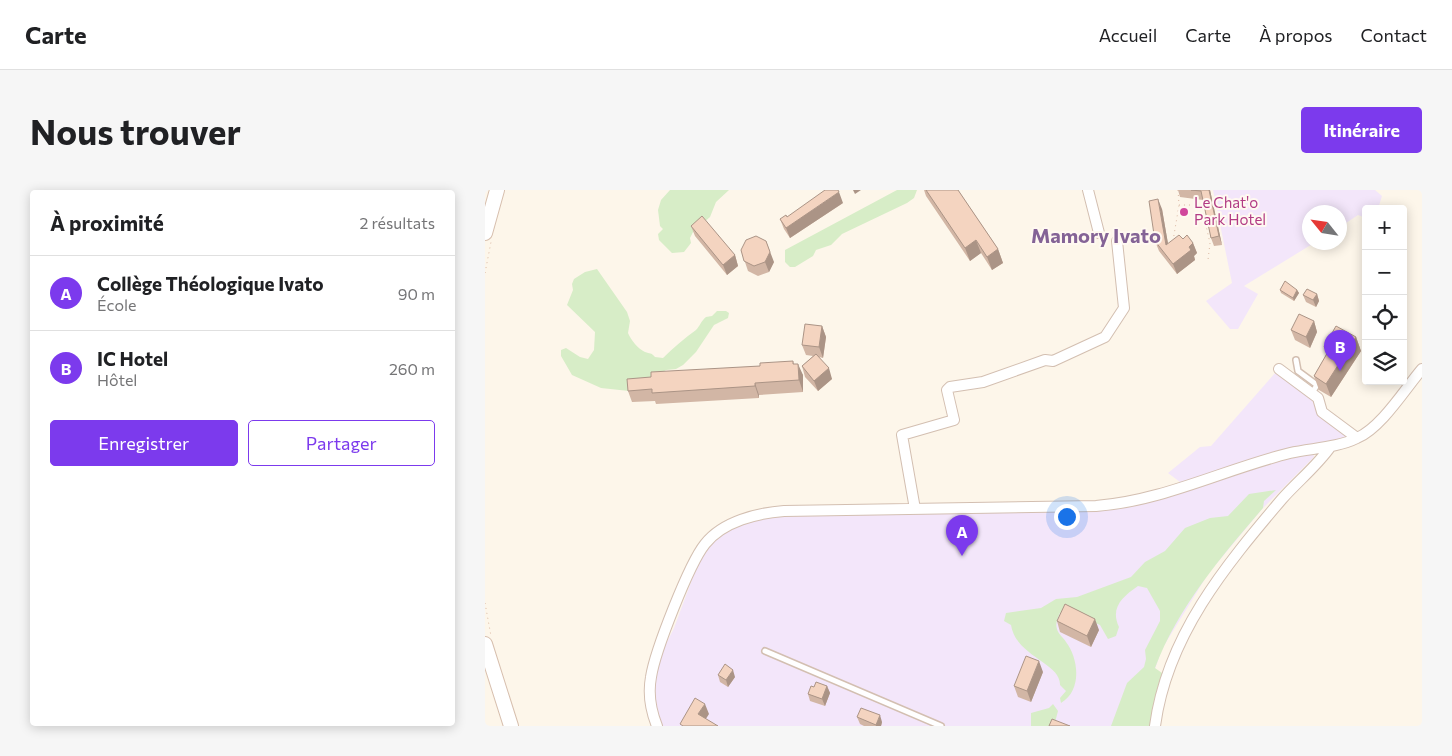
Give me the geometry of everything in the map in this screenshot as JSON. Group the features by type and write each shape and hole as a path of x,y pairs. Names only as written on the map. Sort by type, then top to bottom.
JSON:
{"main road":[{"path":"485,233 497,190"},
{"path":"485,644 511,726"}],"street":[{"path":"1088,190 1099,233"},
{"path":"915,509 902,435 954,420 947,390 950,387 983,382 1045,360 1053,362 1105,337 1124,308 1117,241"},
{"path":"1279,369 1318,398 1322,412 1357,438"},
{"path":"657,726 651,706 651,678 657,652 693,565 705,544 725,528 761,513 1117,504 1138,500 1291,453 1331,446 1357,438 1370,430 1422,369"},
{"path":"1155,726 1167,672 1192,618 1215,582 1282,498 1321,459 1331,446"}],"lane":[{"path":"1296,360 1297,371 1317,385 1311,393"},
{"path":"765,651 941,726"}],"path":[{"path":"1172,246 1179,205 1178,190"},
{"path":"1179,205 1198,205 1202,208 1210,243 1207,260"}],"shaded area":[{"path":"1213,190 1375,190 1382,196 1379,205 1362,205 1362,216 1358,215 1347,222 1347,205 1302,205 1303,250 1244,286 1258,294 1238,329 1230,329 1206,301 1232,283"},
{"path":"1276,372 1311,398 1319,415 1345,434 1345,438 1313,452 1314,457 1263,508 1208,574 1162,649 1135,726 660,726 654,705 655,679 661,654 674,628 697,566 708,547 726,532 759,517 783,514 949,514 1096,510 1178,490 1180,482 1168,473 1200,447 1211,446"}],"green space":[{"path":"670,190 729,190 716,202 710,217 693,232 690,238 691,243 684,252 672,253 659,240 658,234 663,229 660,226 658,210 661,200"},
{"path":"897,190 917,190 914,198 907,203 842,234 831,245 816,250 813,256 795,267 790,267 785,262 785,250"},
{"path":"597,269 627,312 630,321 628,333 631,338 640,349 655,357 663,358 696,330 706,317 712,316 717,311 726,311 729,313 728,318 714,325 696,352 676,369 666,370 629,391 601,388 572,375 561,356 561,350 566,348 580,357 588,359 594,350 595,332 567,305 573,290 572,284 574,279 585,272"},
{"path":"1276,490 1264,501 1263,508 1216,564 1188,603 1176,624 1155,668 1162,673 1161,686 1155,697 1150,726 1111,726 1127,683 1144,667 1146,659 1145,650 1160,621 1160,611 1147,588 1138,586 1127,594 1119,604 1116,614 1119,627 1116,636 1108,639 1100,625 1068,611 1060,613 1057,629 1070,649 1076,666 1075,683 1072,691 1068,698 1061,703 1060,698 1066,691 1060,685 1058,677 1021,645 1011,625 1004,621 1006,613 1041,608 1056,599 1077,597 1131,577 1145,562 1165,551 1185,528 1210,518 1228,516 1249,494"},
{"path":"1053,704 1058,711 1054,726 1031,726 1031,713 1049,708"}],"building":[{"path":"825,190 838,190 839,192 786,228 780,219 786,215 787,217"},
{"path":"926,190 958,190 998,249 987,257 976,240 965,248"},
{"path":"1191,190 1209,190 1219,236 1211,238 1201,191"},
{"path":"1158,199 1166,245 1179,235 1183,239 1187,235 1193,243 1189,247 1191,250 1173,264 1155,241 1149,201"},
{"path":"702,216 735,255 723,265 691,226"},
{"path":"756,236 766,241 770,252 765,262 754,266 744,261 741,250 746,240"},
{"path":"1285,281 1297,290 1293,298 1280,290"},
{"path":"1307,289 1317,294 1313,300 1303,295"},
{"path":"1299,314 1314,321 1306,337 1291,330"},
{"path":"805,324 822,326 819,347 802,345"},
{"path":"1336,326 1356,337 1326,384 1314,376 1329,350 1324,347"},
{"path":"816,354 829,368 814,381 802,366"},
{"path":"793,361 793,364 798,364 799,380 755,383 755,386 652,393 652,389 628,391 627,379 651,377 651,372 760,366 760,363"},
{"path":"1065,604 1095,619 1087,636 1057,621"},
{"path":"1026,656 1039,661 1027,691 1014,686"},
{"path":"725,664 733,670 726,680 718,675"},
{"path":"816,682 827,686 822,699 808,694 811,686 814,687"},
{"path":"695,698 705,704 698,714 718,726 683,726 680,724"},
{"path":"861,708 880,715 876,725 857,717"},
{"path":"1052,719 1070,726 1049,726"}],"place":[{"name":"Le Chat'o Park Hotel","path":"1184,212"},
{"name":"IC Hotel","path":"1340,371"},
{"name":"Collège Théologique Ivato","path":"962,556"}],"district":[{"name":"Mamory Ivato","path":"1096,236"}]}
